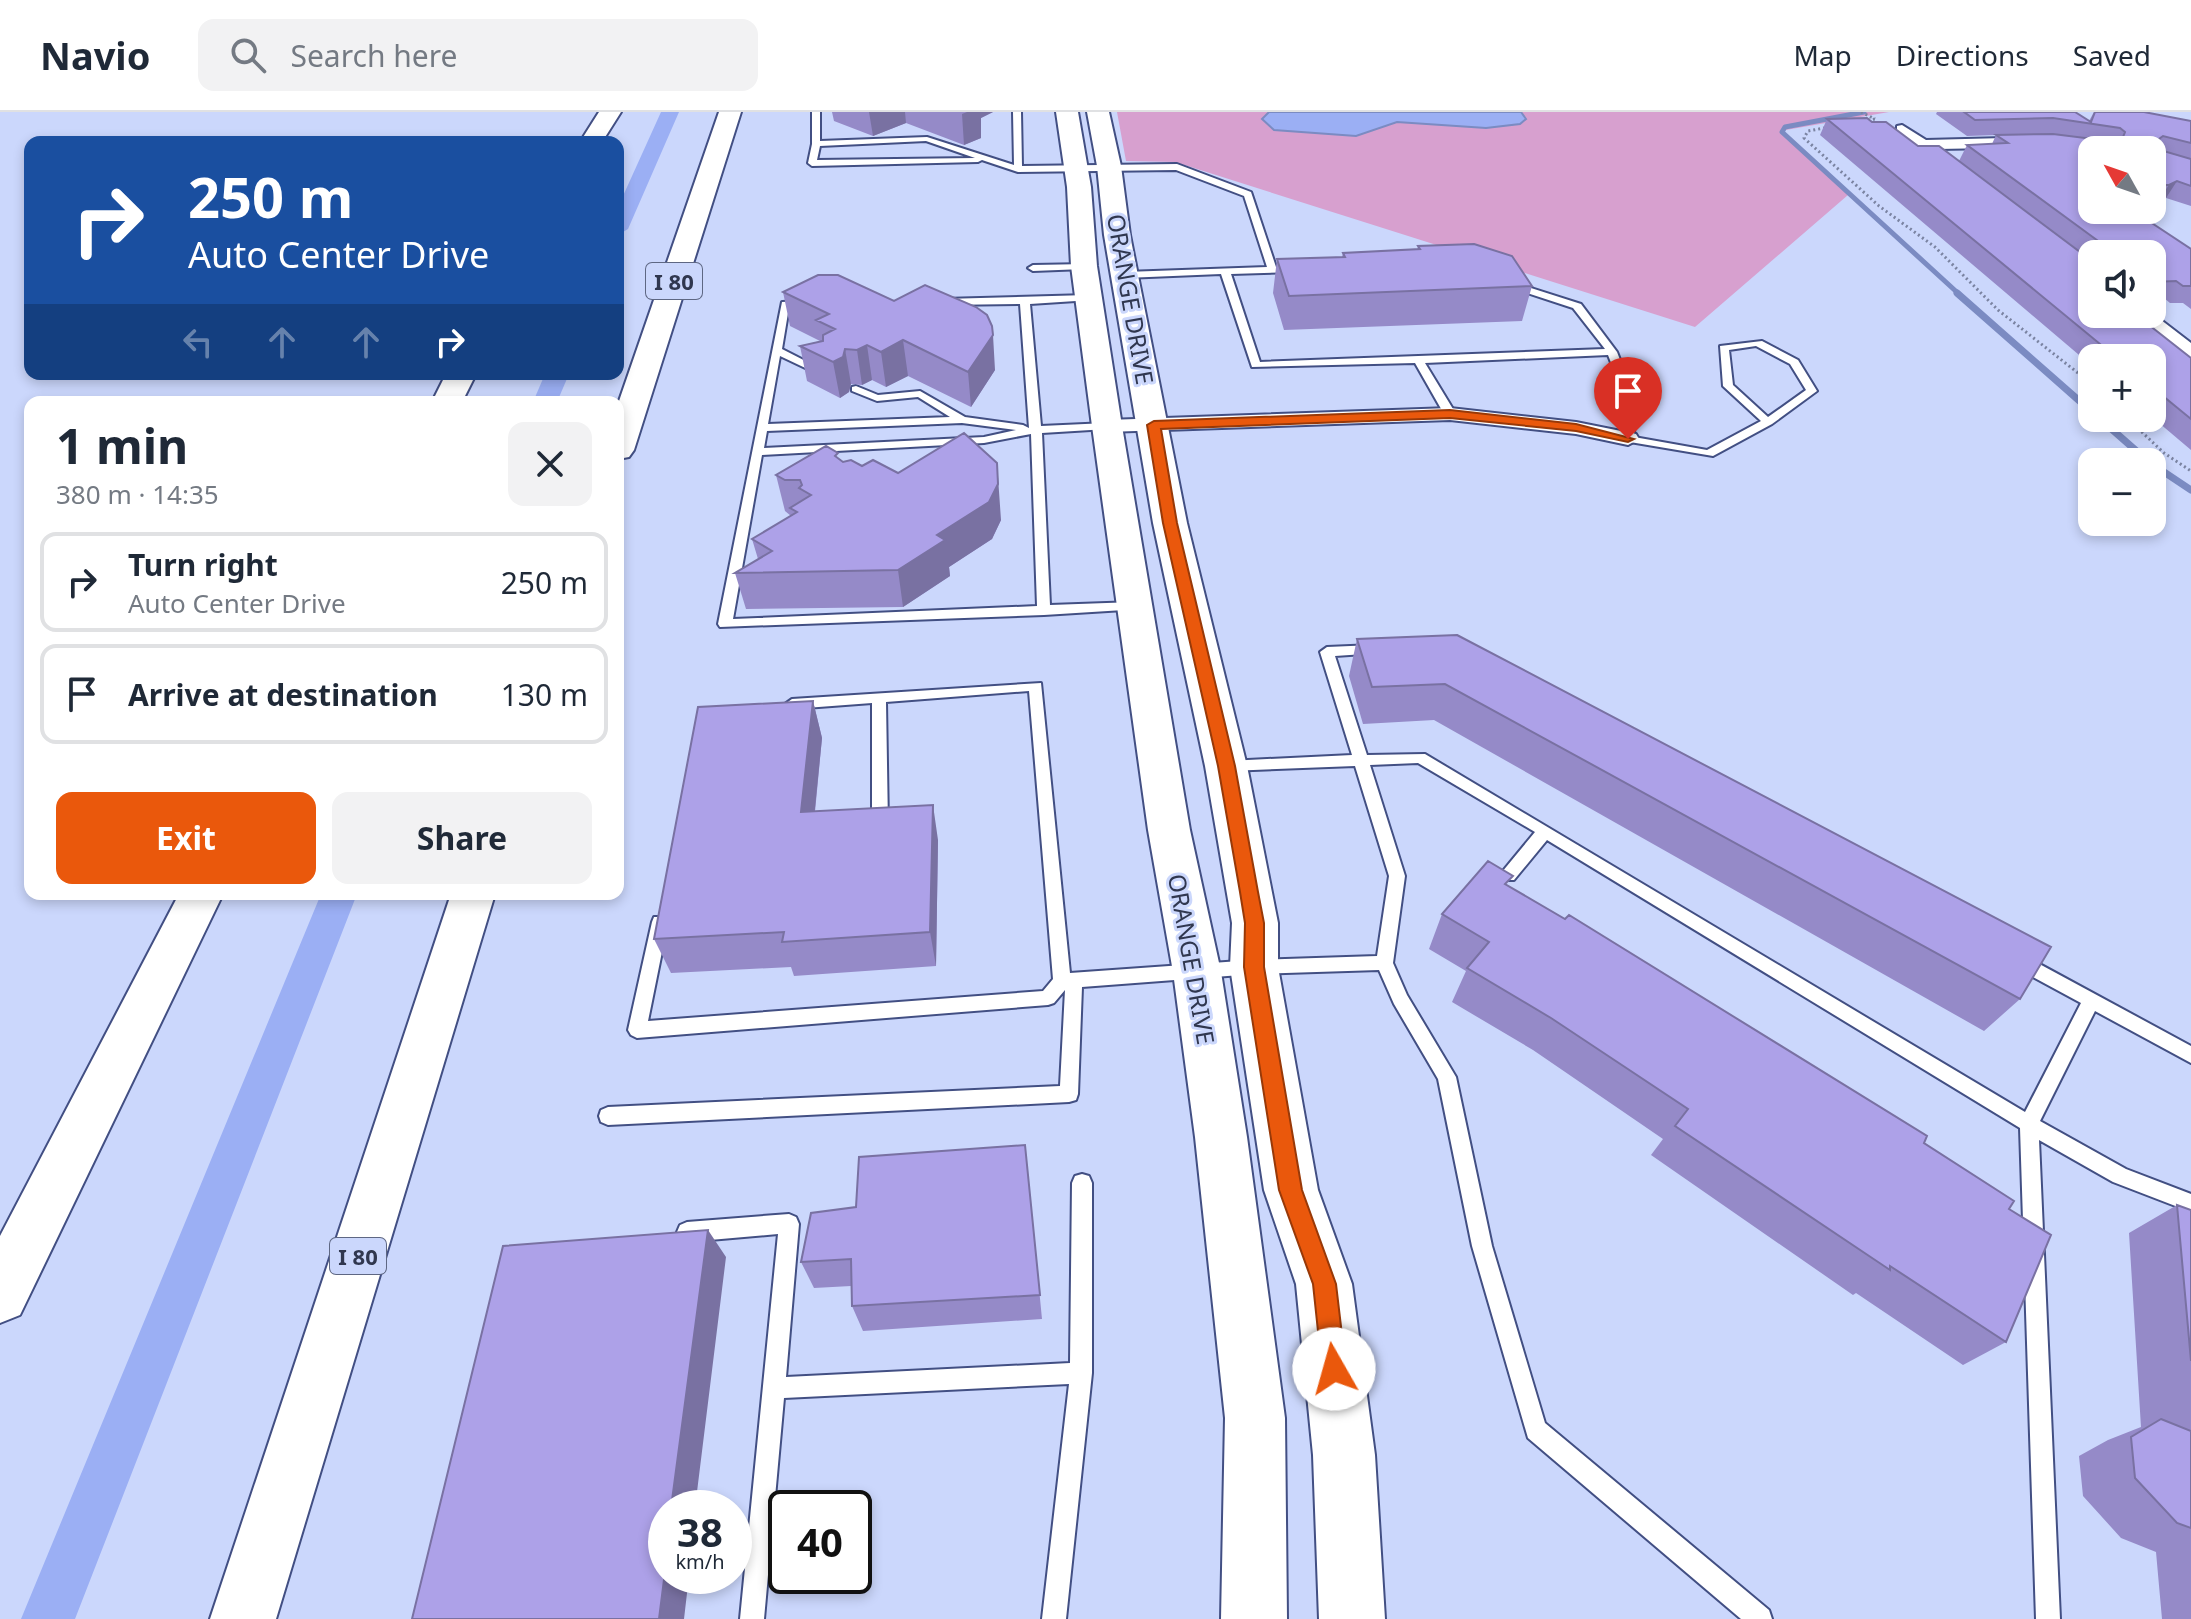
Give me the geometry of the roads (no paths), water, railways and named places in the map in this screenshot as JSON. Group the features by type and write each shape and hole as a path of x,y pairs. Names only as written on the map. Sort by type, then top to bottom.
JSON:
{"main road":[{"path":"595,136 610,112"},
{"name":"I 80","path":"624,432 730,112"},
{"name":"ORANGE DRIVE","path":"1067,112 1092,166"},
{"name":"ORANGE DRIVE","path":"1098,112 1092,166 1107,426 1169,830 1226,970 1291,1190 1324,1284 1344,1455 1352,1619"},
{"name":"ORANGE DRIVE","path":"1099,280 1154,425 1176,549 1226,766 1255,923 1226,970 1221,1137 1255,1418 1254,1619"},
{"path":"0,1295 198,900"},
{"name":"I 80","path":"243,1619 471,900"}],"street":[{"path":"1902,129 1971,182"},
{"path":"1923,145 2044,142 2078,146"},
{"path":"2166,327 2191,326"},
{"path":"2161,328 2191,352"},
{"path":"1107,426 1450,414 1576,428 1628,439"}],"lane":[{"path":"816,112 816,144 812,163 991,160"},
{"path":"1017,112 1018,169"},
{"path":"816,144 927,139 1018,169 1177,167 1248,194 1272,269"},
{"path":"1033,268 1099,280"},
{"path":"929,302 1025,301 1099,280 1304,269"},
{"path":"1225,271 1256,365 1612,352"},
{"path":"1505,283 1577,306 1612,352 1630,398 1628,439 1709,454 1768,422 1812,391 1794,362 1758,343 1724,348 1728,386 1768,422"},
{"path":"1025,301 1036,430 1044,611"},
{"path":"817,303 785,304 725,624 1135,606"},
{"path":"776,350 824,373"},
{"path":"1418,360 1450,414"},
{"path":"856,389 877,398 920,394 962,420"},
{"path":"762,428 962,420 1036,430"},
{"path":"757,452 984,440 1036,430 1107,426"},
{"path":"959,457 984,440"},
{"path":"737,558 750,550"},
{"path":"1385,649 1327,652 1397,876 1384,963 1405,1008 1447,1077 1482,1246 1536,1430 1760,1619"},
{"path":"608,1116 1069,1094 1068,981 1036,686 769,706"},
{"path":"879,698 880,832"},
{"path":"1226,766 1420,758 2029,1124 2120,1176 2191,1203"},
{"path":"1508,876 1545,831"},
{"path":"663,909 637,1030 1048,998 1068,981 1384,963"},
{"path":"2008,956 2191,1055"},
{"path":"2048,1619 2029,1124 2091,1001"},
{"path":"1054,1619 1081,1373 1082,1183"},
{"path":"667,1234 789,1224 752,1619"},
{"path":"774,1388 1081,1373"}],"water":[{"path":"1269,112 1521,112 1526,119 1520,124 1486,128 1397,122 1356,136 1274,130 1262,119"}],"waterway":[{"path":"624,216 670,112"},
{"path":"1864,112 1785,127 1782,132 1960,295"},
{"path":"1957,293 2078,400"},
{"path":"548,396 554,380"},
{"path":"2115,432 2133,448"},
{"path":"2166,473 2191,490"},
{"path":"48,1619 337,900"}]}
